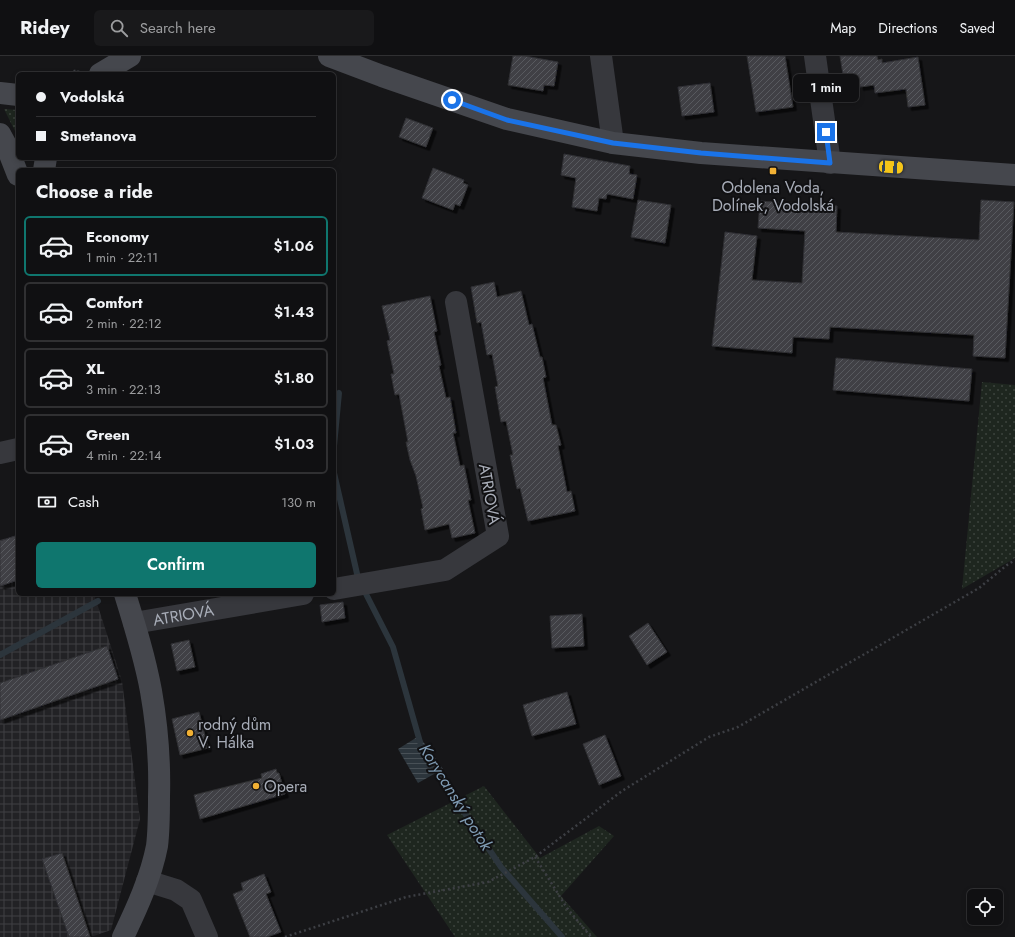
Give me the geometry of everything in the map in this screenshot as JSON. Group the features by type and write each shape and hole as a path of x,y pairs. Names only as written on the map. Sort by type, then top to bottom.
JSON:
{"street":[{"path":"103,72 130,56"},
{"path":"329,56 507,120 613,143 701,153 1015,175"},
{"path":"601,56 613,143"},
{"path":"815,56 830,163"},
{"path":"0,93 16,95"},
{"path":"0,134 7,147 16,171"},
{"name":"ATRIOVÁ","path":"336,589 445,570 498,536 456,302"},
{"path":"0,454 16,450"},
{"path":"123,937 135,913 147,881 157,846 160,767 151,691 126,596"},
{"name":"ATRIOVÁ","path":"134,623 292,596"},
{"path":"147,881 176,890 191,900 207,937"}],"path":[{"path":"285,937 406,897 488,882 535,857 622,791 709,737 738,727 979,588 1015,560"},
{"path":"535,857 567,908 591,937"}],"shaded area":[{"path":"4,109 16,110 16,133"},
{"path":"982,382 1015,385 1015,558 962,589"},
{"path":"16,536 16,596 95,596 122,681 140,819 111,930 91,937 0,937 0,540"},
{"path":"419,736 443,769 418,783 398,749"},
{"path":"484,786 540,858 599,826 614,836 561,896 597,937 455,937 387,835"}],"building":[{"path":"513,56 525,56 558,62 554,86 544,85 543,91 508,85"},
{"path":"747,56 785,56 793,107 756,112"},
{"path":"840,56 877,56 878,60 882,59 882,63 918,57 925,105 908,107 906,89 875,93 874,85 860,87 859,78 844,81"},
{"path":"710,83 714,112 682,116 678,87"},
{"path":"406,118 433,128 426,147 399,137"},
{"path":"564,154 630,166 629,174 637,175 633,199 607,194 606,199 599,198 597,211 572,207 576,178 561,175"},
{"path":"433,168 464,180 463,183 468,185 460,206 455,204 453,210 422,198"},
{"path":"638,200 671,205 665,243 631,237"},
{"path":"981,200 1014,202 1005,358 973,356 974,335 830,327 829,339 793,337 792,353 712,346 725,232 757,236 752,280 802,283 805,231 758,228 760,201 837,206 836,232 979,240"},
{"path":"494,282 497,297 521,291 529,325 532,324 540,357 542,357 546,377 543,378 552,425 556,425 561,445 558,446 567,492 571,491 575,511 528,521 520,488 517,489 510,455 513,455 506,421 501,422 495,387 498,386 492,354 487,355 481,322 477,323 471,287"},
{"path":"430,296 437,331 434,332 441,365 439,366 446,398 450,397 456,433 453,433 460,466 464,465 471,500 468,500 475,533 452,538 449,524 425,530 421,509 423,508 416,476 410,460 406,442 408,442 399,394 395,395 391,374 394,374 387,341 390,340 382,306"},
{"path":"836,358 972,369 969,401 833,390"},
{"path":"16,536 16,581 0,586 0,541"},
{"path":"343,602 345,618 322,622 320,605"},
{"path":"582,614 584,646 552,648 550,616"},
{"path":"648,623 667,652 647,665 629,636"},
{"path":"189,640 195,667 177,671 171,644"},
{"path":"107,646 118,679 0,720 0,683"},
{"path":"567,692 576,724 532,736 523,705"},
{"name":"rodný dům V. Hálka","path":"199,712 208,748 180,755 172,719"},
{"path":"605,735 621,776 599,785 583,744"},
{"name":"Opera","path":"276,769 277,773 279,773 285,794 200,819 194,795 262,778 261,774"},
{"path":"62,853 90,937 69,937 42,859"},
{"path":"264,874 271,892 266,894 281,932 267,937 250,937 233,894 243,890 241,883"}],"waterway":[{"name":"Korycanský potok","path":"336,398 339,393 336,425"},
{"name":"Korycanský potok","path":"336,482 358,578"},
{"name":"Korycanský potok","path":"366,594 393,647 420,742"},
{"name":"Korycanský potok","path":"0,655 98,601"},
{"name":"Korycanský potok","path":"433,766 501,867 562,937"}],"place":[{"name":"Odolena Voda, Dolínek, Vodolská","path":"773,171"},
{"name":"rodný dům V. Hálka","path":"190,733"},
{"name":"Opera","path":"256,786"}],"route":[{"path":"452,100 507,120 613,143 701,153 830,163 826,132"}]}
